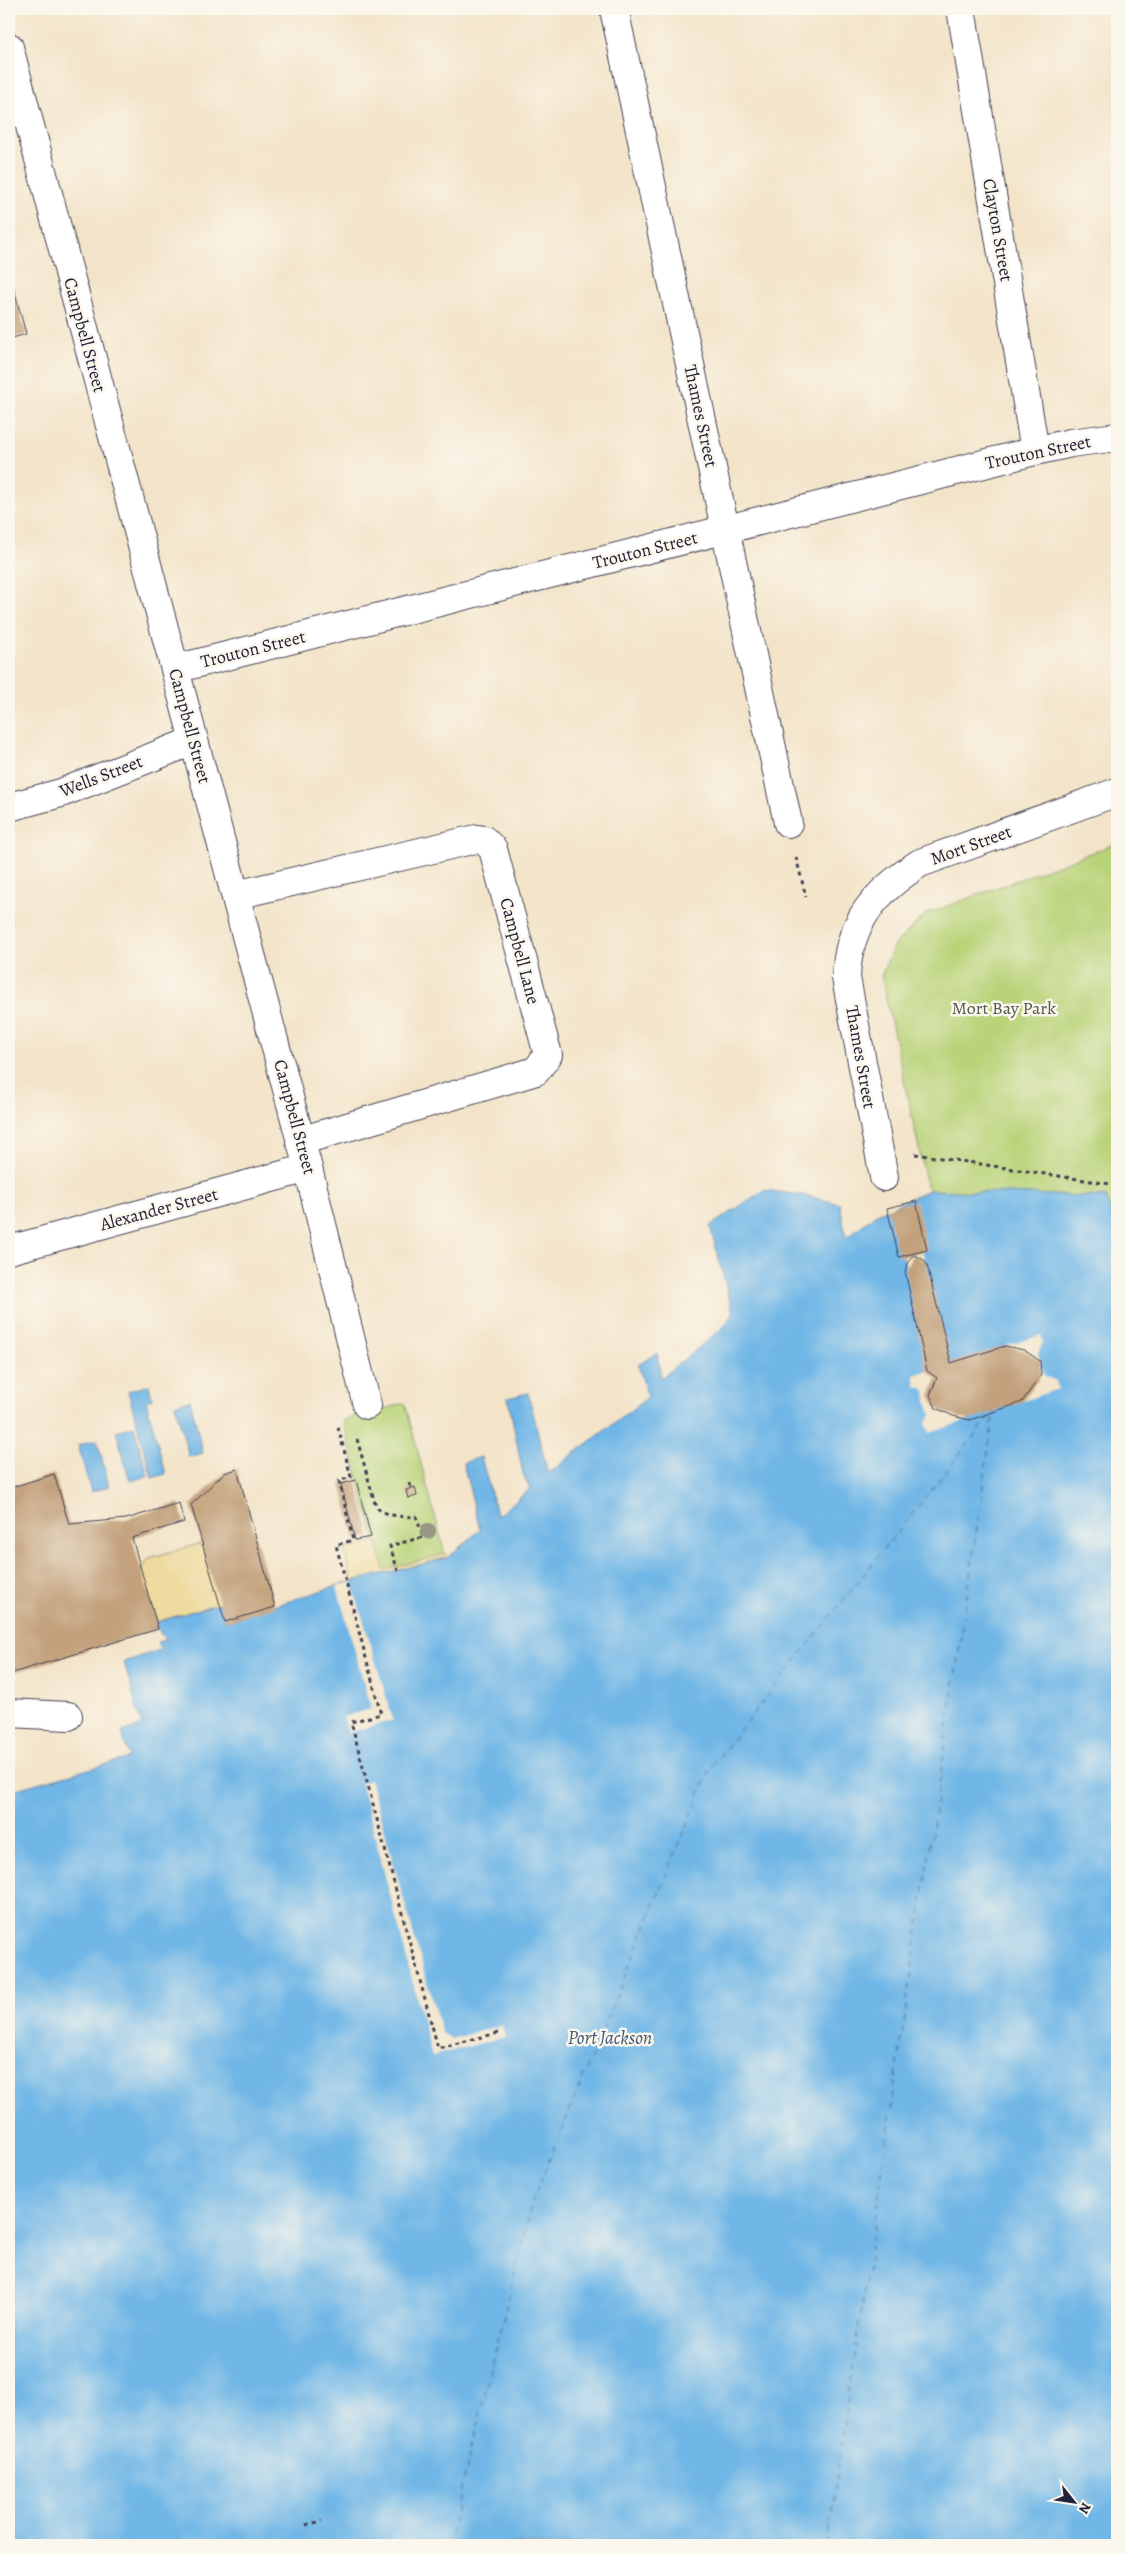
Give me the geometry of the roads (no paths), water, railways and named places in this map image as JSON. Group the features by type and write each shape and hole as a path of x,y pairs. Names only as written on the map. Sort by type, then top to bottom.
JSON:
{"street":[{"name":"Thames Street","path":"614,9 788,823"},
{"name":"Clayton Street","path":"961,9 1035,451"},
{"name":"Campbell Street","path":"9,47 308,1168 367,1405"},
{"name":"Trouton Street","path":"174,669 1035,451 1071,443 1117,437"},
{"name":"Wells Street","path":"9,807 61,793 193,740"},
{"name":"Mort Street","path":"852,936 866,912 894,879 920,863 1117,792"},
{"name":"Campbell Lane","path":"236,895 476,839 484,840 493,848 548,1055 536,1071 300,1141"},
{"name":"Thames Street","path":"852,936 847,959 846,978 881,1166"},
{"name":"Alexander Street","path":"9,1250 308,1168"},
{"path":"9,1713 28,1716 68,1716"}],"water":[{"name":"Port Jackson","path":"764,1190 808,1196 840,1204 846,1238 875,1215 928,1190 1106,1197 1117,1231 1117,2545 9,2545 9,1791 129,1758 122,1732 142,1726 124,1662 160,1650 157,1642 165,1640 158,1629 157,1622 220,1603 225,1622 345,1583 447,1558 480,1530 463,1463 481,1457 497,1516 530,1489 523,1474 508,1398 528,1393 548,1474 648,1397 638,1365 657,1353 661,1378 723,1328 733,1313 710,1226"},
{"path":"149,1385 152,1399 146,1401 166,1474 152,1478 128,1391"},
{"path":"190,1400 203,1453 189,1457 175,1404"},
{"path":"134,1426 148,1476 130,1481 116,1431"},
{"path":"97,1440 109,1486 91,1492 78,1445"}],"park label":[{"name":"Mort Bay Park","path":"1004,1008"}]}
